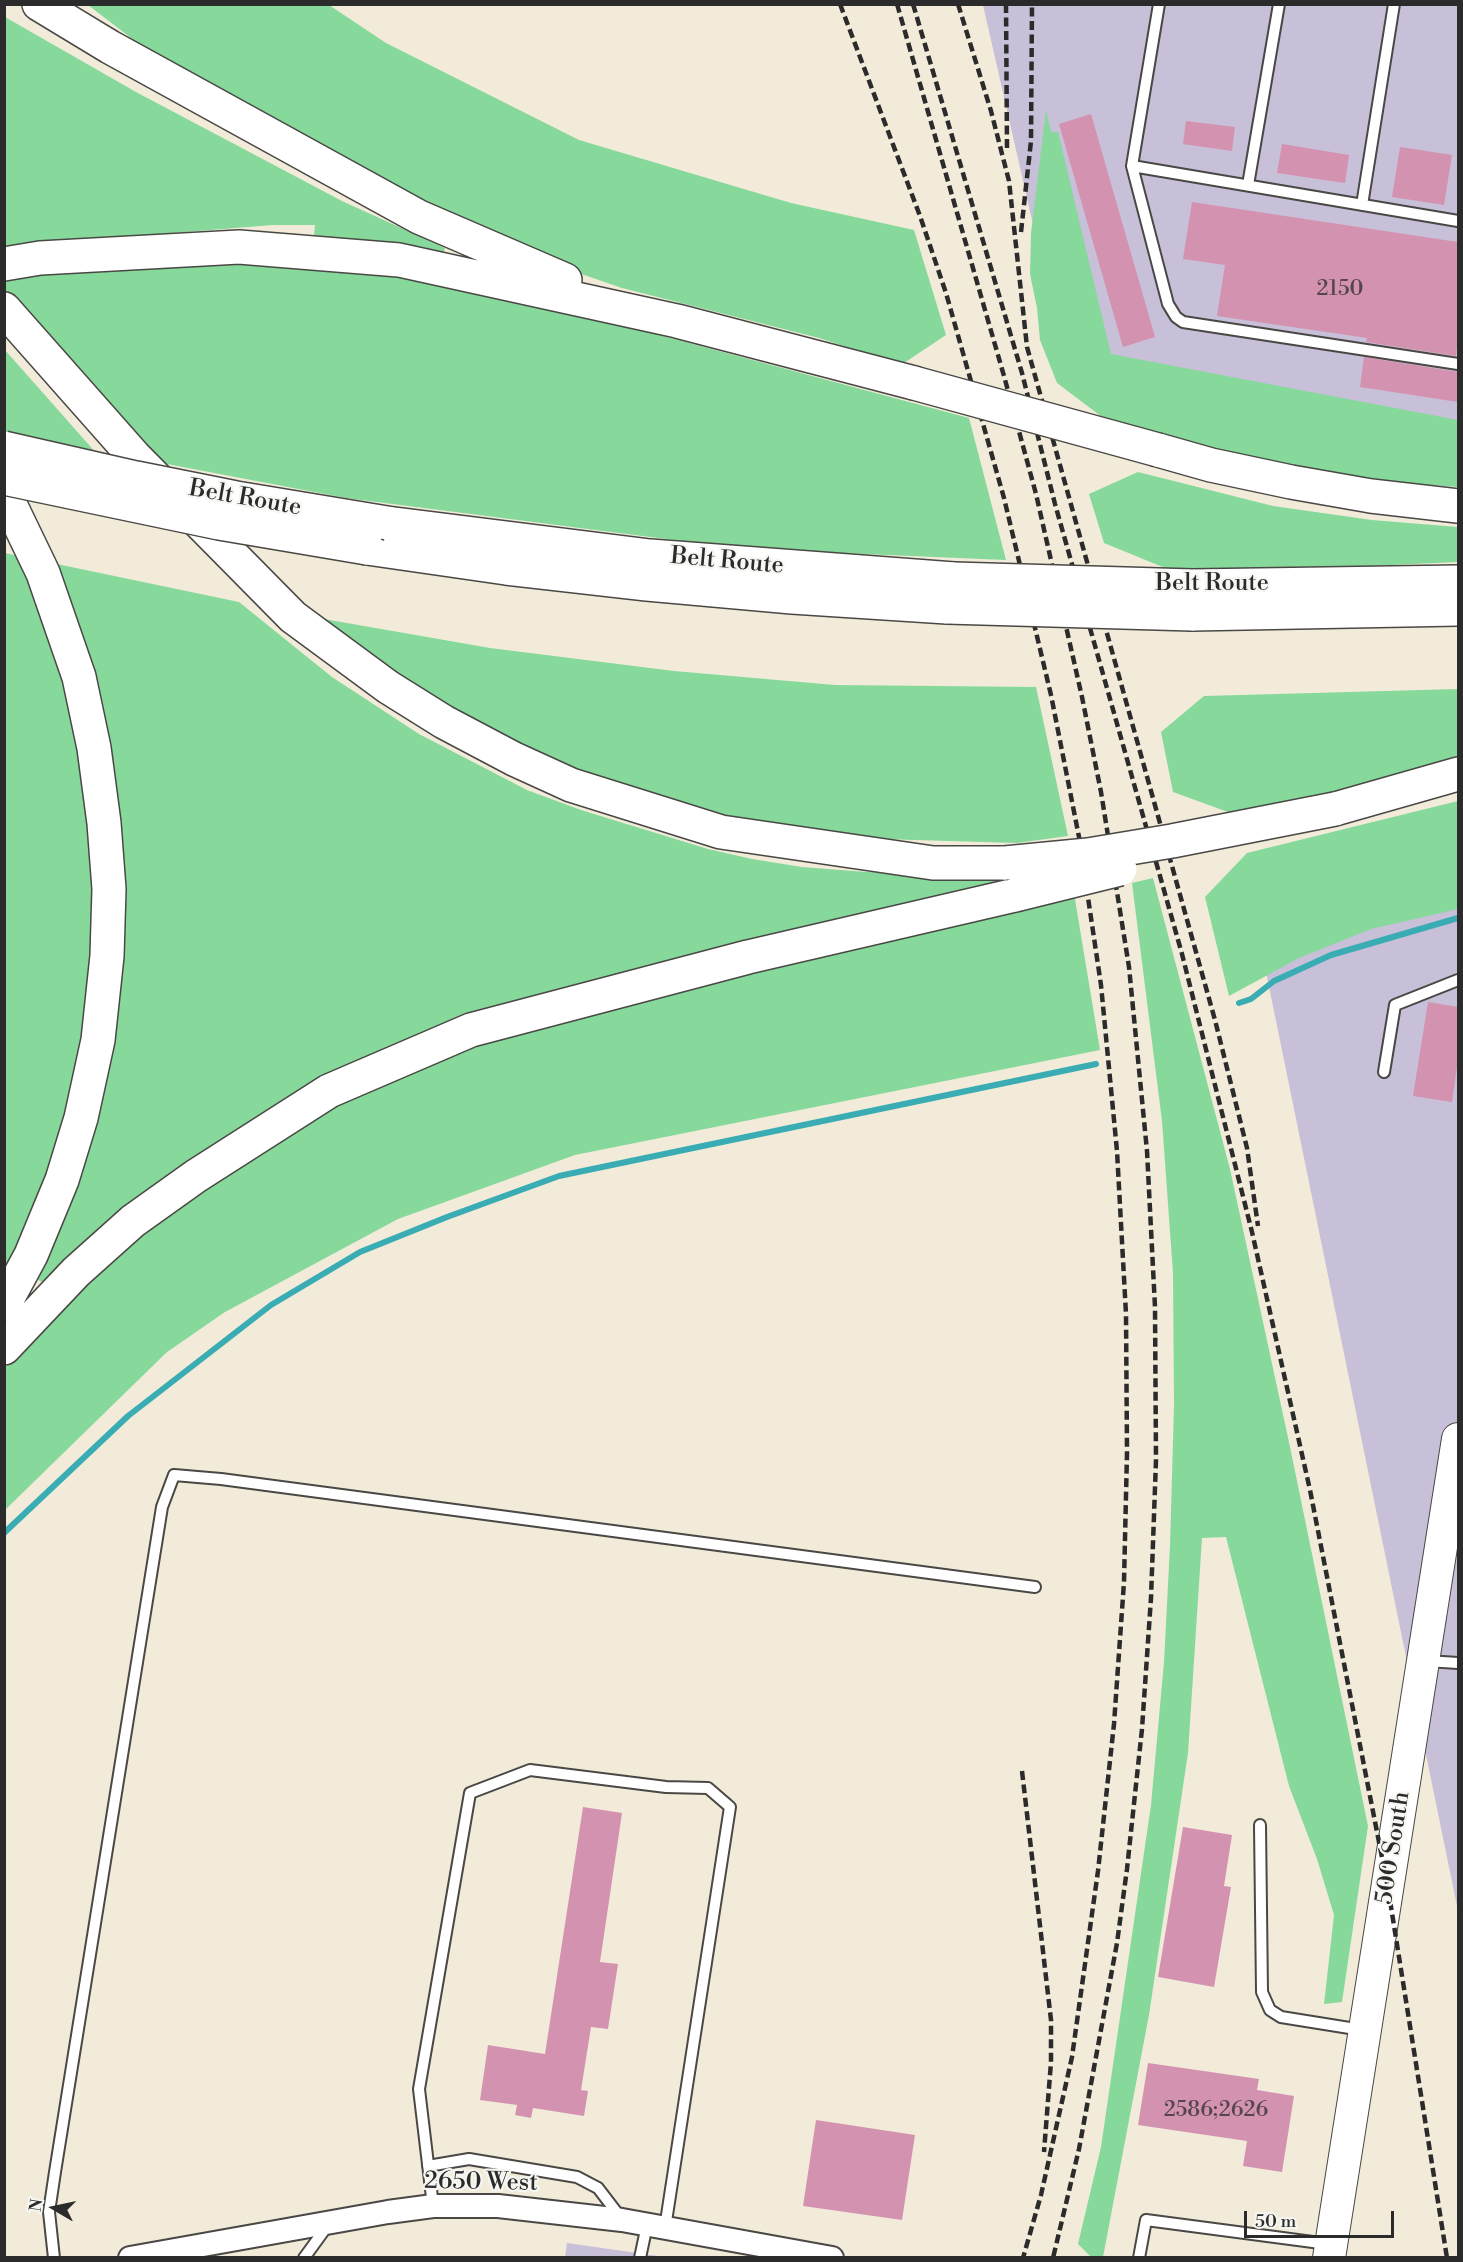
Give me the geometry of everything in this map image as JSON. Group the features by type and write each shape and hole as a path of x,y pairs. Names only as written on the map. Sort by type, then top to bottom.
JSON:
{"highway":[{"path":"39,4 110,47 419,217 543,272 676,321"},
{"path":"71,4 110,47"},
{"path":"4,264 40,258 239,247 399,260 676,321 914,383 1211,465 1371,496 1458,506"},
{"path":"4,309 134,456 293,617 388,687 444,722 514,759 571,785 721,832 933,863 1005,863 1088,855 1335,809"},
{"name":"Belt Route","path":"4,448 236,498 387,523 950,593"},
{"name":"Belt Route","path":"4,478 219,523 367,548 506,568 646,584 792,597 950,593 1458,609"},
{"path":"4,492 43,573 79,677 94,748 104,823 109,889 107,956 98,1040 81,1118 62,1180 31,1255 4,1305"},
{"name":"Belt Route","path":"1192,600 1458,582"},
{"path":"4,1348 76,1272 133,1221 196,1176 329,1091 471,1030 748,957 1015,895 1182,853 1458,774"}],"street":[{"name":"500 South","path":"1330,2251 1458,1439"},
{"name":"2650 West","path":"130,2258 433,2206 498,2206 622,2220 832,2258"}],"lane":[{"path":"1159,4 1132,166 1168,304 1176,317 1184,322 1458,364"},
{"path":"1248,185 1279,4"},
{"path":"1362,204 1394,4"},
{"path":"1132,166 1458,220"},
{"path":"1384,1072 1395,1005 1458,980"},
{"path":"54,2258 49,2212 55,2172 162,1507 174,1475 232,1480 1035,1587"},
{"path":"1424,1660 1458,1663"},
{"path":"433,2206 419,2089 470,1793 530,1770 666,1788 708,1788 729,1807 656,2226 640,2258"},
{"path":"1260,1825 1262,1992 1270,2010 1281,2017 1365,2031"},
{"path":"428,2166 454,2160 469,2160 577,2177 598,2188 622,2220"},
{"path":"1139,2258 1146,2220 1330,2251"},
{"path":"304,2258 330,2222"}],"shaded area":[{"path":"983,5 1458,5 1458,456 1063,356"},
{"path":"1458,867 1458,1911 1257,928"},
{"path":"567,2243 665,2257 565,2258"}],"green space":[{"path":"88,5 329,5 386,43 579,140 791,203 914,230 946,335 901,365 819,338 622,288 555,265 479,232 156,57"},
{"path":"5,17 136,92 342,201 445,248 443,254 314,236 315,225 273,225 97,239 5,251"},
{"path":"1046,110 1051,132 1058,132 1111,354 1458,420 1458,487 1325,474 1114,426 1057,383 1040,340 1037,308 1030,274 1031,233"},
{"path":"313,261 510,295 969,418 1006,560 744,549 346,498 151,461 5,297 5,267"},
{"path":"5,350 97,454 5,433"},
{"path":"1138,472 1273,506 1372,520 1458,527 1458,562 1346,567 1170,570 1104,543 1089,494"},
{"path":"5,553 23,557 51,624 93,806 96,971 66,1133 5,1275"},
{"path":"52,563 239,602 332,677 419,734 527,790 581,810 708,849 802,867 1009,878 520,1002 292,1098 233,1132 172,1175 47,1286 33,1276 121,969"},
{"path":"301,615 490,648 674,671 835,685 1036,687 1068,836 1017,843 813,837 757,830 629,792 447,715"},
{"path":"1458,689 1458,760 1239,816 1173,792 1161,732 1204,696"},
{"path":"1458,801 1458,909 1371,929 1299,958 1229,996 1205,897 1247,853"},
{"path":"1153,878 1230,1169 1368,1826 1342,2002 1324,2004 1334,1915 1317,1859 1289,1786 1226,1537 1202,1538 1188,1753 1149,2015 1103,2257 1092,2258 1078,2244 1101,2147 1151,1805 1164,1662 1170,1546 1174,1405 1173,1273 1162,1121 1132,883"},
{"path":"1073,887 1100,1050 575,1155 398,1219 225,1312 167,1352 5,1510 5,1368 49,1318 132,1241 175,1206 328,1106 508,1032"}],"building":[{"path":"1091,114 1155,337 1123,347 1059,124"},
{"path":"1186,121 1235,127 1232,151 1183,144"},
{"path":"1282,144 1349,155 1345,183 1277,173"},
{"path":"1400,147 1452,155 1444,205 1392,197"},
{"path":"1192,202 1458,242 1456,356 1366,342 1367,338 1217,316 1225,265 1183,259"},
{"path":"1364,357 1458,372 1458,402 1360,387"},
{"path":"1428,1002 1458,1007 1458,1060 1452,1102 1413,1096"},
{"path":"583,1807 622,1813 600,1962 618,1964 608,2029 591,2027 581,2090 588,2091 584,2116 533,2108 531,2118 515,2115 517,2105 480,2100 488,2045 545,2054"},
{"path":"1183,1827 1232,1835 1224,1886 1231,1887 1214,1987 1158,1977"},
{"path":"1148,2063 1259,2079 1257,2090 1294,2096 1282,2172 1243,2166 1247,2141 1138,2125"},
{"path":"816,2120 915,2135 902,2220 803,2206"}],"waterway":[{"path":"1239,1003 1251,999 1274,981 1331,955 1458,918"},
{"path":"4,1533 128,1416 271,1305 360,1252 559,1176 1096,1064"}],"railway":[{"path":"840,4 920,216 946,293 1004,498 1051,695 1079,837 1101,985 1117,1151 1126,1314 1127,1453 1124,1582 1114,1724 1098,1871 1072,2057 1041,2195 1023,2258"},
{"path":"897,4 1036,494 1082,697 1101,792 1129,967 1147,1151 1155,1307 1156,1460 1151,1598 1142,1729 1117,1943 1079,2149 1053,2258"},
{"path":"913,4 1022,373 1055,504 1182,954 1252,1232 1310,1490 1388,1888 1447,2258"},
{"path":"958,4 991,111 1009,181 1027,347 1215,1020 1247,1148 1258,1226"},
{"path":"1006,4 1007,148"},
{"path":"1021,232 1031,141 1032,4"},
{"path":"1022,1771 1051,2020 1051,2062 1044,2152"}]}
